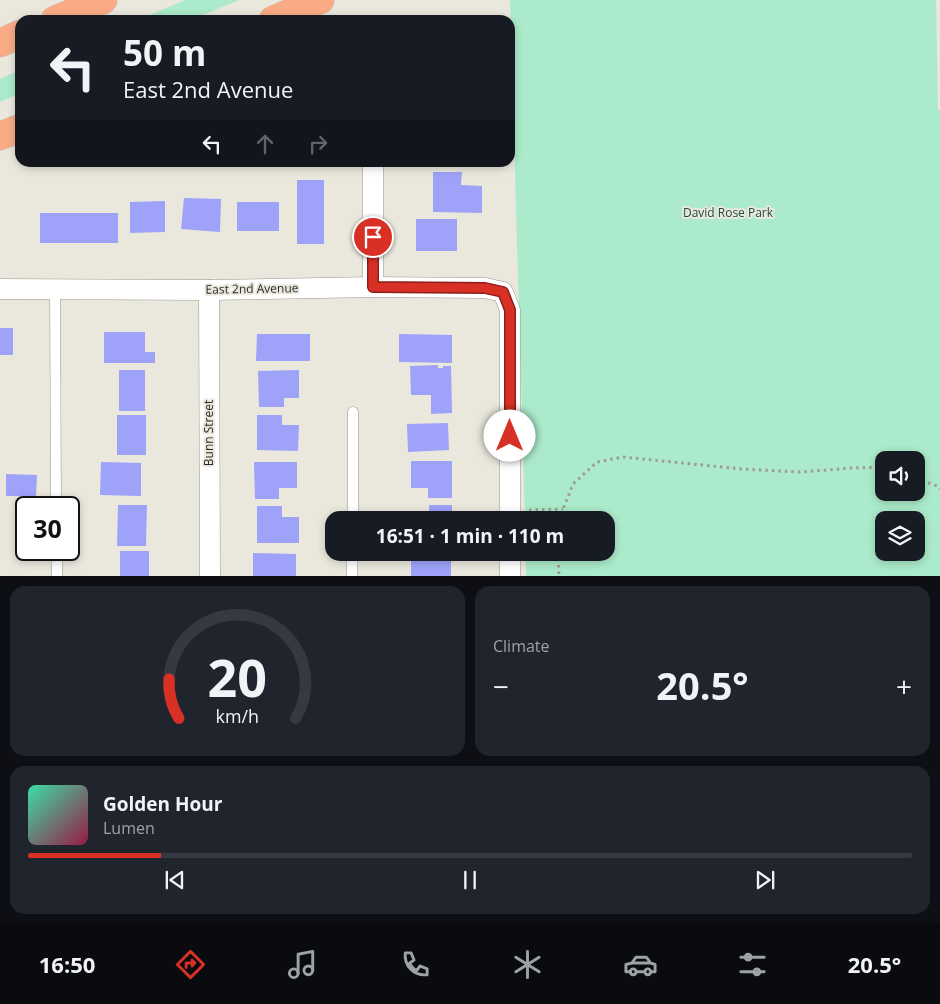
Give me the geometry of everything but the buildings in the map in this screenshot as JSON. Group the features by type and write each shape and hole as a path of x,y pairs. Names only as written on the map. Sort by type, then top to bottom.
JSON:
{"highway":[{"path":"67,15 103,0"},
{"path":"285,15 320,0"},
{"path":"0,43 15,36"},
{"path":"0,136 15,130"}],"street":[{"path":"373,287 374,167"},
{"name":"East 2nd Avenue","path":"0,289 209,290 373,287 485,288 503,292 510,310 510,511"},
{"name":"Bunn Street","path":"209,290 210,576"},
{"path":"510,561 510,576"}],"lane":[{"path":"55,289 56,496"},
{"path":"352,511 353,412"},
{"path":"57,561 57,576"},
{"path":"352,561 352,576"}],"path":[{"path":"545,511 563,509 573,484 597,462 623,457 742,469 800,472 875,467"},
{"path":"925,481 940,489"},
{"path":"558,561 559,576"}],"green space":[{"path":"185,0 239,0 203,15 150,15"},
{"name":"David Rose Park","path":"510,0 936,0 938,110 940,110 940,576 526,576 526,561 615,561 615,511 525,511 515,167 515,15 510,15"},
{"path":"15,72 15,95 0,102 0,79"}],"route":[{"path":"373,237 373,287 485,288 503,292 510,310 510,436"}]}
